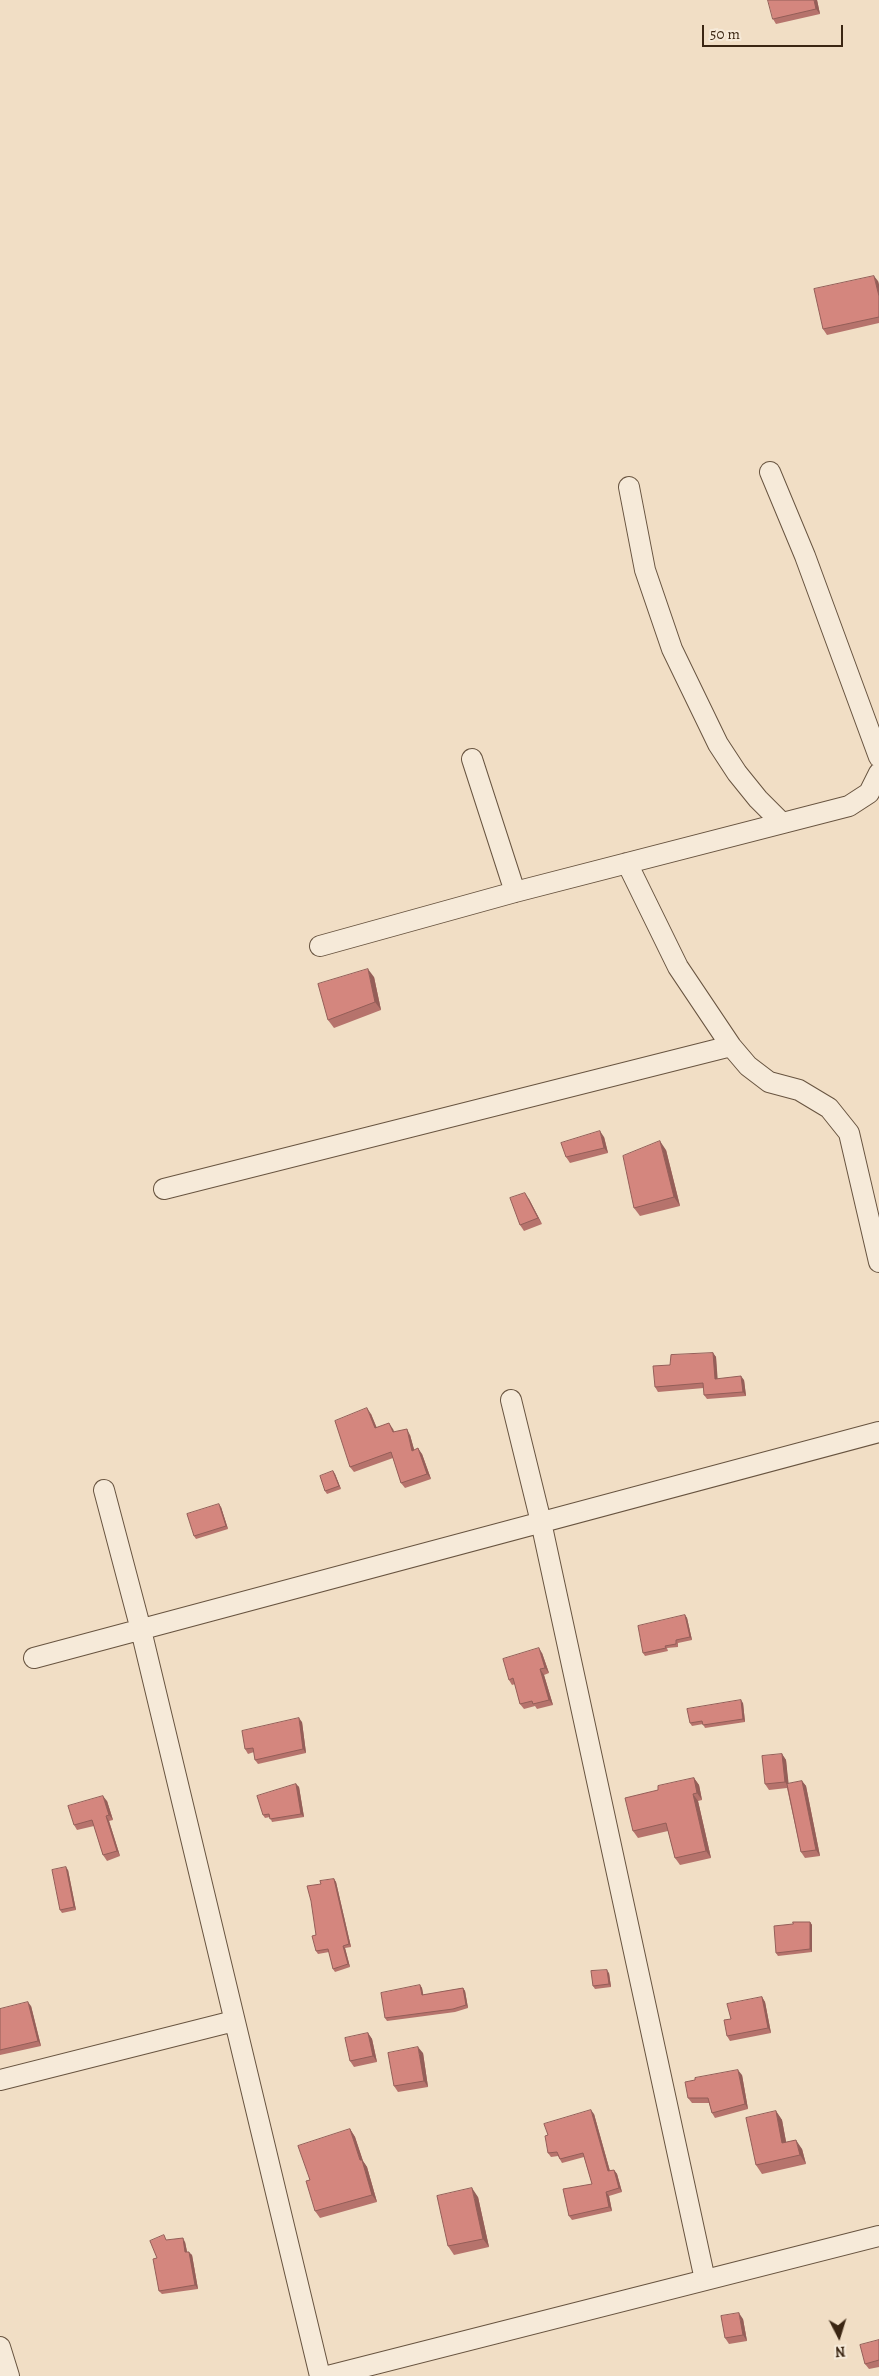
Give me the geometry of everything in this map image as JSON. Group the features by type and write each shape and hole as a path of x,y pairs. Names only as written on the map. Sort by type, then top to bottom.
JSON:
{"street":[{"path":"770,472 806,556 879,757"},
{"path":"629,487 645,570 672,649 718,744 742,779 782,823"},
{"path":"472,759 515,892"},
{"path":"320,946 515,892 849,806 869,793 879,772"},
{"path":"627,863 678,967 730,1046 748,1066 769,1082 799,1090 829,1108 849,1133 879,1262"},
{"path":"164,1189 730,1046"},
{"path":"510,1400 541,1522 705,2280"},
{"path":"34,1658 879,1432"},
{"path":"104,1490 140,1630 320,2376"},
{"path":"0,2080 234,2021"},
{"path":"328,2376 879,2236"},
{"path":"0,2347 9,2376"}],"building":[{"path":"768,0 814,0 816,9 773,19"},
{"path":"874,276 879,296 879,317 823,329 814,289"},
{"path":"368,969 375,1002 328,1020 318,984"},
{"path":"600,1131 604,1148 566,1157 561,1143"},
{"path":"660,1141 674,1197 634,1208 623,1156"},
{"path":"525,1193 538,1218 520,1225 510,1198"},
{"path":"713,1353 715,1379 741,1376 743,1392 704,1395 703,1383 655,1387 653,1366 670,1365 671,1355"},
{"path":"367,1408 375,1428 389,1423 393,1432 407,1429 412,1451 418,1448 427,1474 401,1483 391,1452 350,1467 335,1421"},
{"path":"333,1471 339,1486 325,1491 320,1476"},
{"path":"219,1504 226,1526 194,1536 187,1514"},
{"path":"685,1615 690,1637 676,1640 676,1644 665,1646 666,1648 643,1653 638,1626"},
{"path":"539,1648 545,1668 540,1669 549,1700 533,1704 532,1701 520,1704 513,1678 509,1680 503,1659"},
{"path":"741,1700 743,1719 703,1725 702,1721 690,1723 687,1709"},
{"path":"299,1718 303,1749 255,1760 253,1748 245,1749 242,1731"},
{"path":"782,1754 785,1782 765,1784 762,1756"},
{"path":"694,1778 697,1793 693,1794 706,1851 675,1858 666,1823 633,1831 625,1798 658,1790 658,1786"},
{"path":"802,1781 816,1850 801,1852 787,1784"},
{"path":"296,1784 301,1814 270,1819 269,1814 263,1815 257,1796"},
{"path":"103,1796 109,1815 106,1816 117,1851 103,1855 92,1820 74,1825 68,1806"},
{"path":"66,1867 74,1907 60,1910 52,1870"},
{"path":"334,1879 349,1944 343,1946 348,1964 333,1969 328,1949 316,1951 312,1936 316,1935 307,1886 321,1884 320,1881"},
{"path":"793,1922 810,1922 810,1949 776,1953 774,1926 793,1924"},
{"path":"607,1970 609,1984 593,1986 591,1971"},
{"path":"420,1985 422,1995 463,1988 466,2005 453,2009 385,2018 381,1993"},
{"path":"762,1997 768,2028 727,2036 724,2020 731,2019 727,2004"},
{"path":"28,2002 38,2041 0,2050 0,2009"},
{"path":"368,2033 373,2056 350,2061 345,2038"},
{"path":"418,2047 424,2081 394,2086 388,2053"},
{"path":"738,2070 745,2104 712,2113 708,2098 688,2098 685,2082 695,2080 695,2078"},
{"path":"591,2110 608,2171 614,2170 619,2188 606,2192 609,2207 569,2216 563,2189 592,2184 583,2153 560,2159 557,2152 548,2153 545,2136 548,2135 544,2124"},
{"path":"776,2111 782,2143 796,2140 800,2155 756,2165 746,2118"},
{"path":"350,2129 360,2160 362,2160 372,2195 315,2211 306,2181 310,2180 298,2146"},
{"path":"472,2188 483,2239 448,2246 437,2196"},
{"path":"164,2235 166,2240 183,2238 185,2252 189,2252 195,2285 159,2291 153,2259 157,2258 150,2241"},
{"path":"739,2313 743,2335 725,2338 721,2316"},
{"path":"879,2340 879,2360 865,2364 860,2345"}]}
